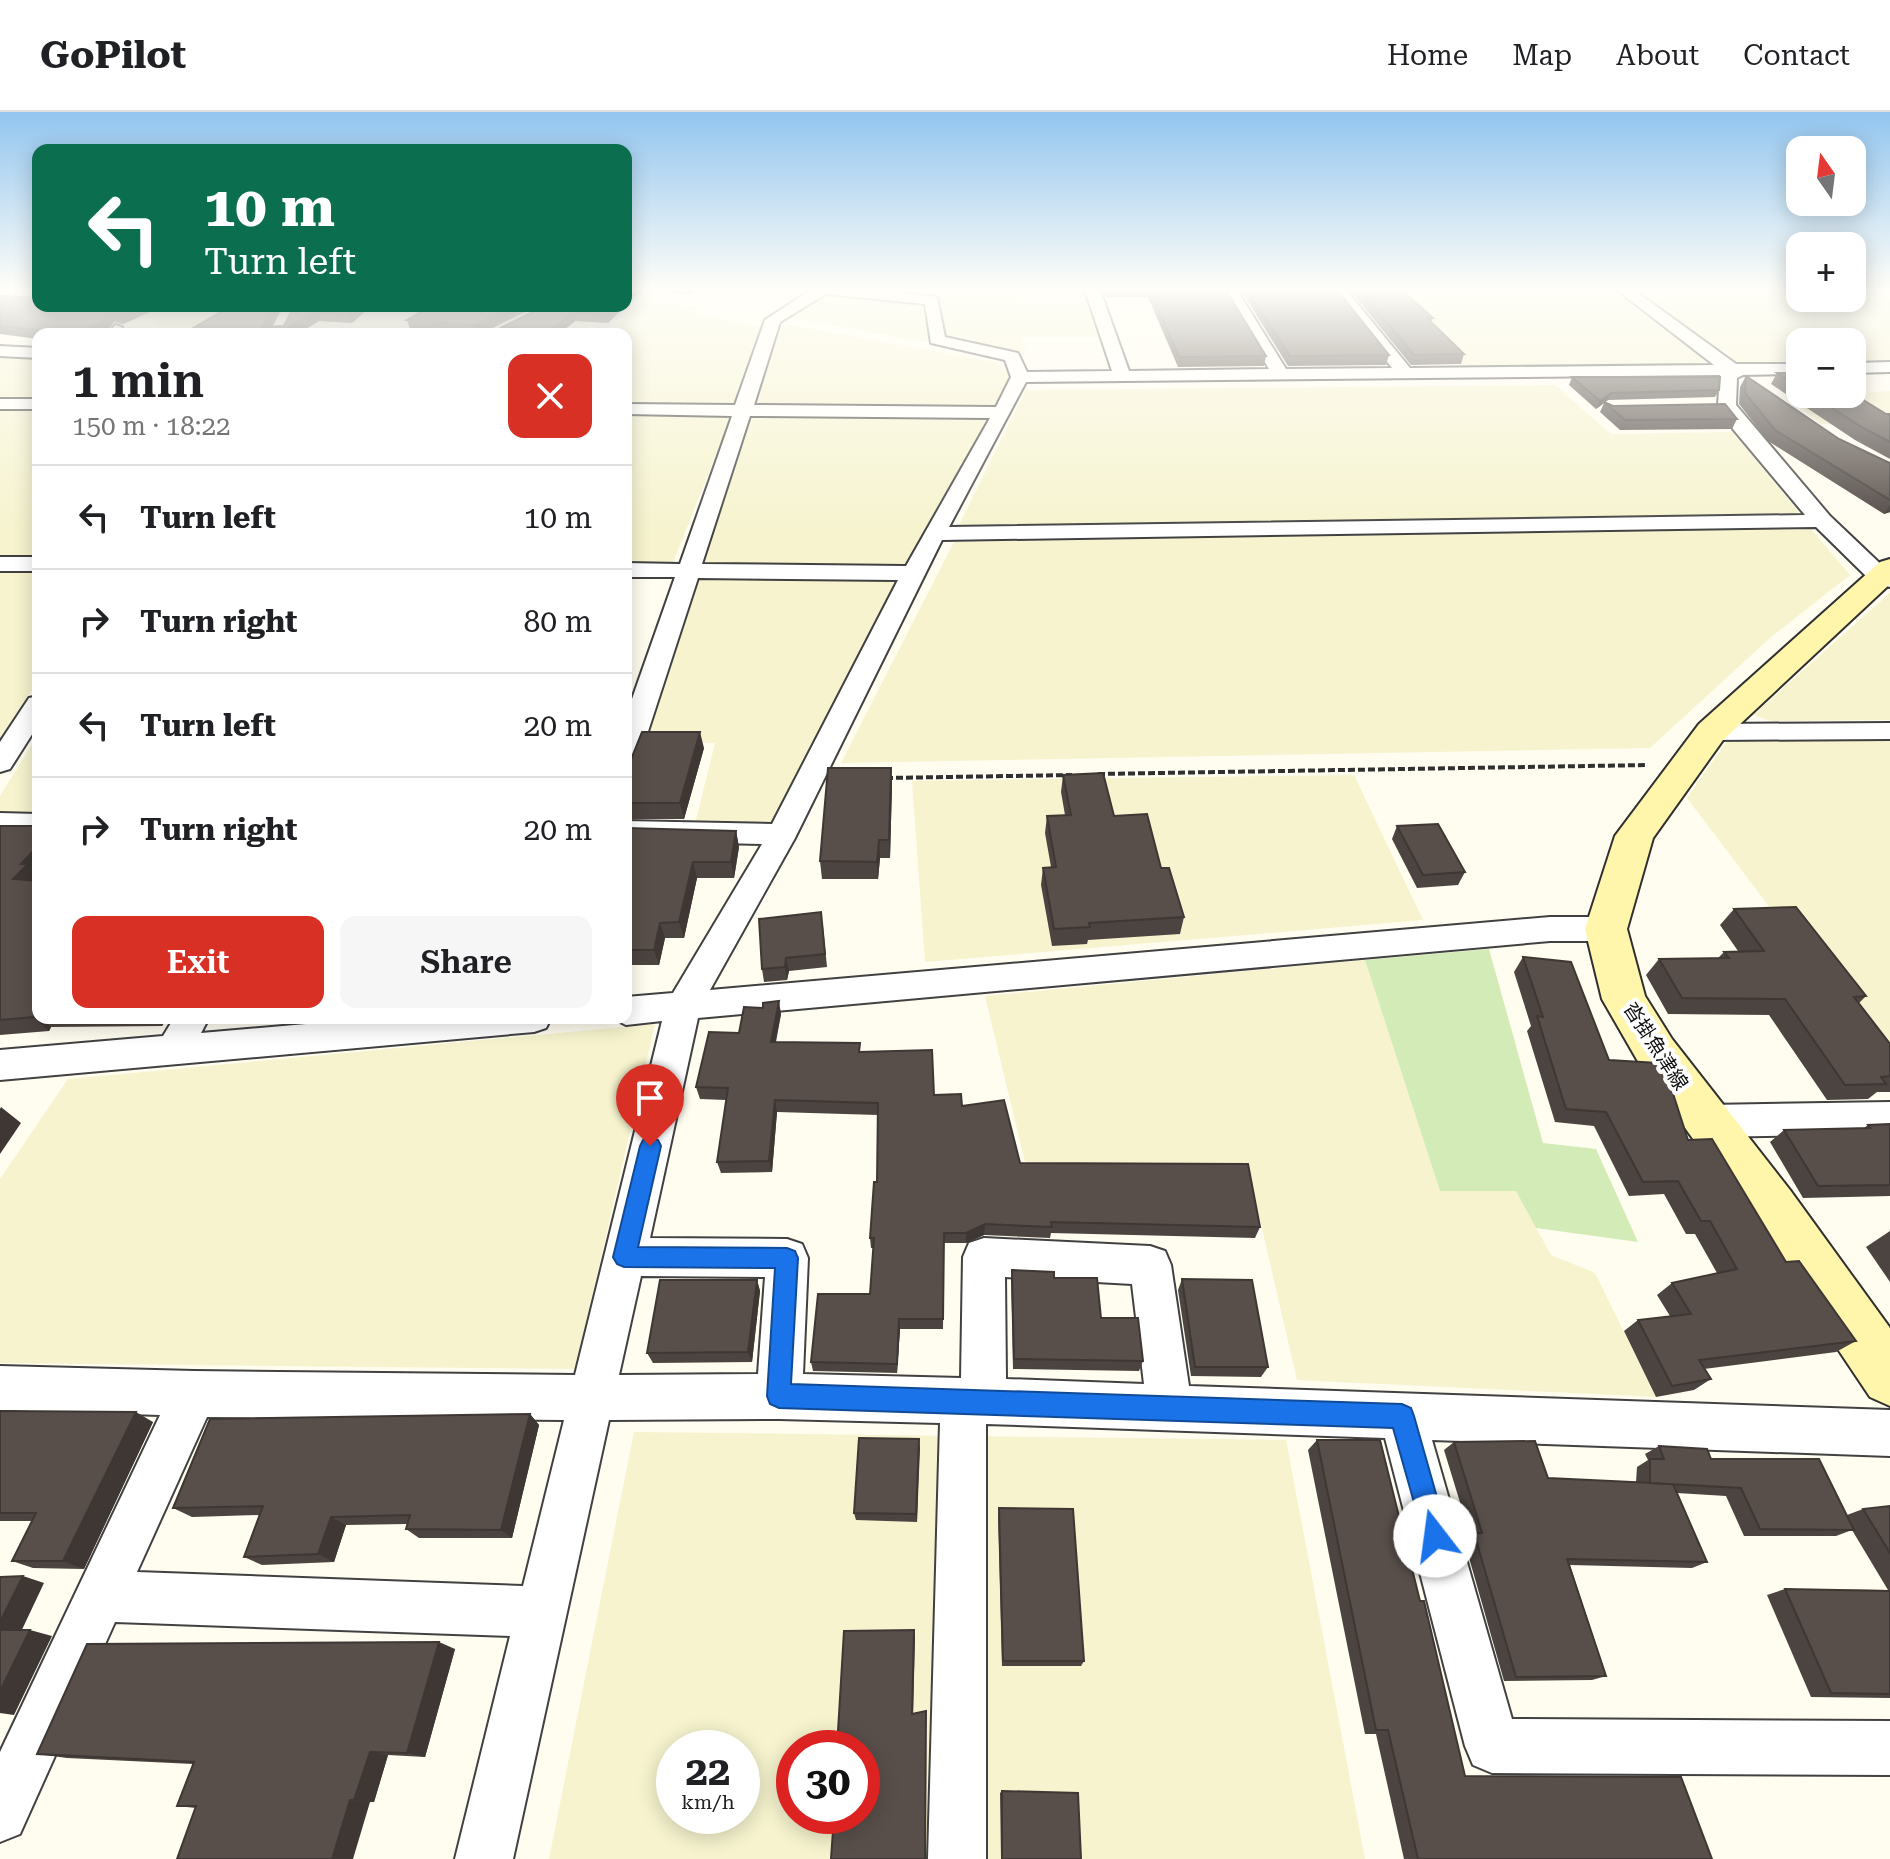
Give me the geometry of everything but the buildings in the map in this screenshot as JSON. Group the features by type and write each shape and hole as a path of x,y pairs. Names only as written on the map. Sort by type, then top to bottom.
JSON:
{"main road":[{"path":"1606,929 1634,836 1711,732 1887,575"},
{"name":"沓掛魚津線","path":"1606,929 1624,999 1656,1052 1890,1377"}],"street":[{"path":"632,738 756,372"},
{"path":"484,1859 683,1007 781,834 913,573 1002,413 1020,377 1018,372"},
{"path":"1121,372 1123,377"},
{"path":"1279,372 1282,376"},
{"path":"1020,377 1606,372"},
{"path":"1729,372 1719,405 1822,521 1887,575"},
{"path":"1732,372 1767,391"},
{"path":"0,404 32,404"},
{"path":"632,409 1002,413"},
{"path":"936,534 1822,521"},
{"path":"0,564 32,564"},
{"path":"632,570 913,573"},
{"path":"0,763 32,713"},
{"path":"1711,732 1890,731"},
{"path":"0,823 32,824"},
{"path":"632,831 781,834"},
{"path":"632,1011 1550,929 1606,929"},
{"path":"173,1050 188,1024"},
{"path":"0,1065 466,1024"},
{"path":"1708,1121 1890,1118"},
{"path":"624,1257 787,1258 779,1396"},
{"path":"957,1859 973,1402 984,1257 1150,1265 1170,1407"},
{"path":"0,1388 194,1394 591,1398 779,1396 1890,1433"},
{"path":"0,1814 194,1394"},
{"path":"1402,1416 1492,1746 1890,1748"},
{"path":"100,1596 542,1612"}],"path":[{"path":"1096,774 1687,764"},
{"path":"873,778 1080,775"}],"shaded area":[{"path":"0,372 32,372 32,402 0,402"},
{"path":"632,372 748,372 735,407 632,406"},
{"path":"762,372 1007,372 1012,376 994,410 750,407"},
{"path":"1555,385 1611,434 1733,432 1802,516 959,525 1026,390"},
{"path":"1890,391 1890,423 1821,424 1801,408 1866,408 1866,393"},
{"path":"0,409 32,409 32,559 0,558"},
{"path":"632,414 732,414 672,565 632,564"},
{"path":"749,414 990,417 906,568 697,566"},
{"path":"1810,528 1850,575 1771,637 1650,748 841,763 954,542"},
{"path":"0,571 32,571 32,690 0,738"},
{"path":"691,579 902,579 770,824 695,824 715,743 639,741"},
{"path":"1890,593 1890,720 1771,721 1753,715"},
{"path":"1890,740 1890,1066 1687,798 1727,741"},
{"path":"32,745 32,813 0,812 0,796"},
{"path":"1354,775 1423,920 925,962 912,781"},
{"path":"1365,960 1440,1191 1516,1191 1551,1255 1595,1273 1656,1397 1297,1380 1247,1163 1025,1162 985,996"},
{"path":"655,1024 575,1369 0,1363 0,1179 68,1079"},
{"path":"634,1432 1286,1440 1365,1859 549,1859"}],"green space":[{"path":"1489,949 1543,1143 1596,1149 1638,1242 1536,1228 1516,1191 1440,1191 1365,960"}],"route":[{"path":"650,1146 624,1257 787,1258 779,1396 1402,1416 1435,1536"}]}
